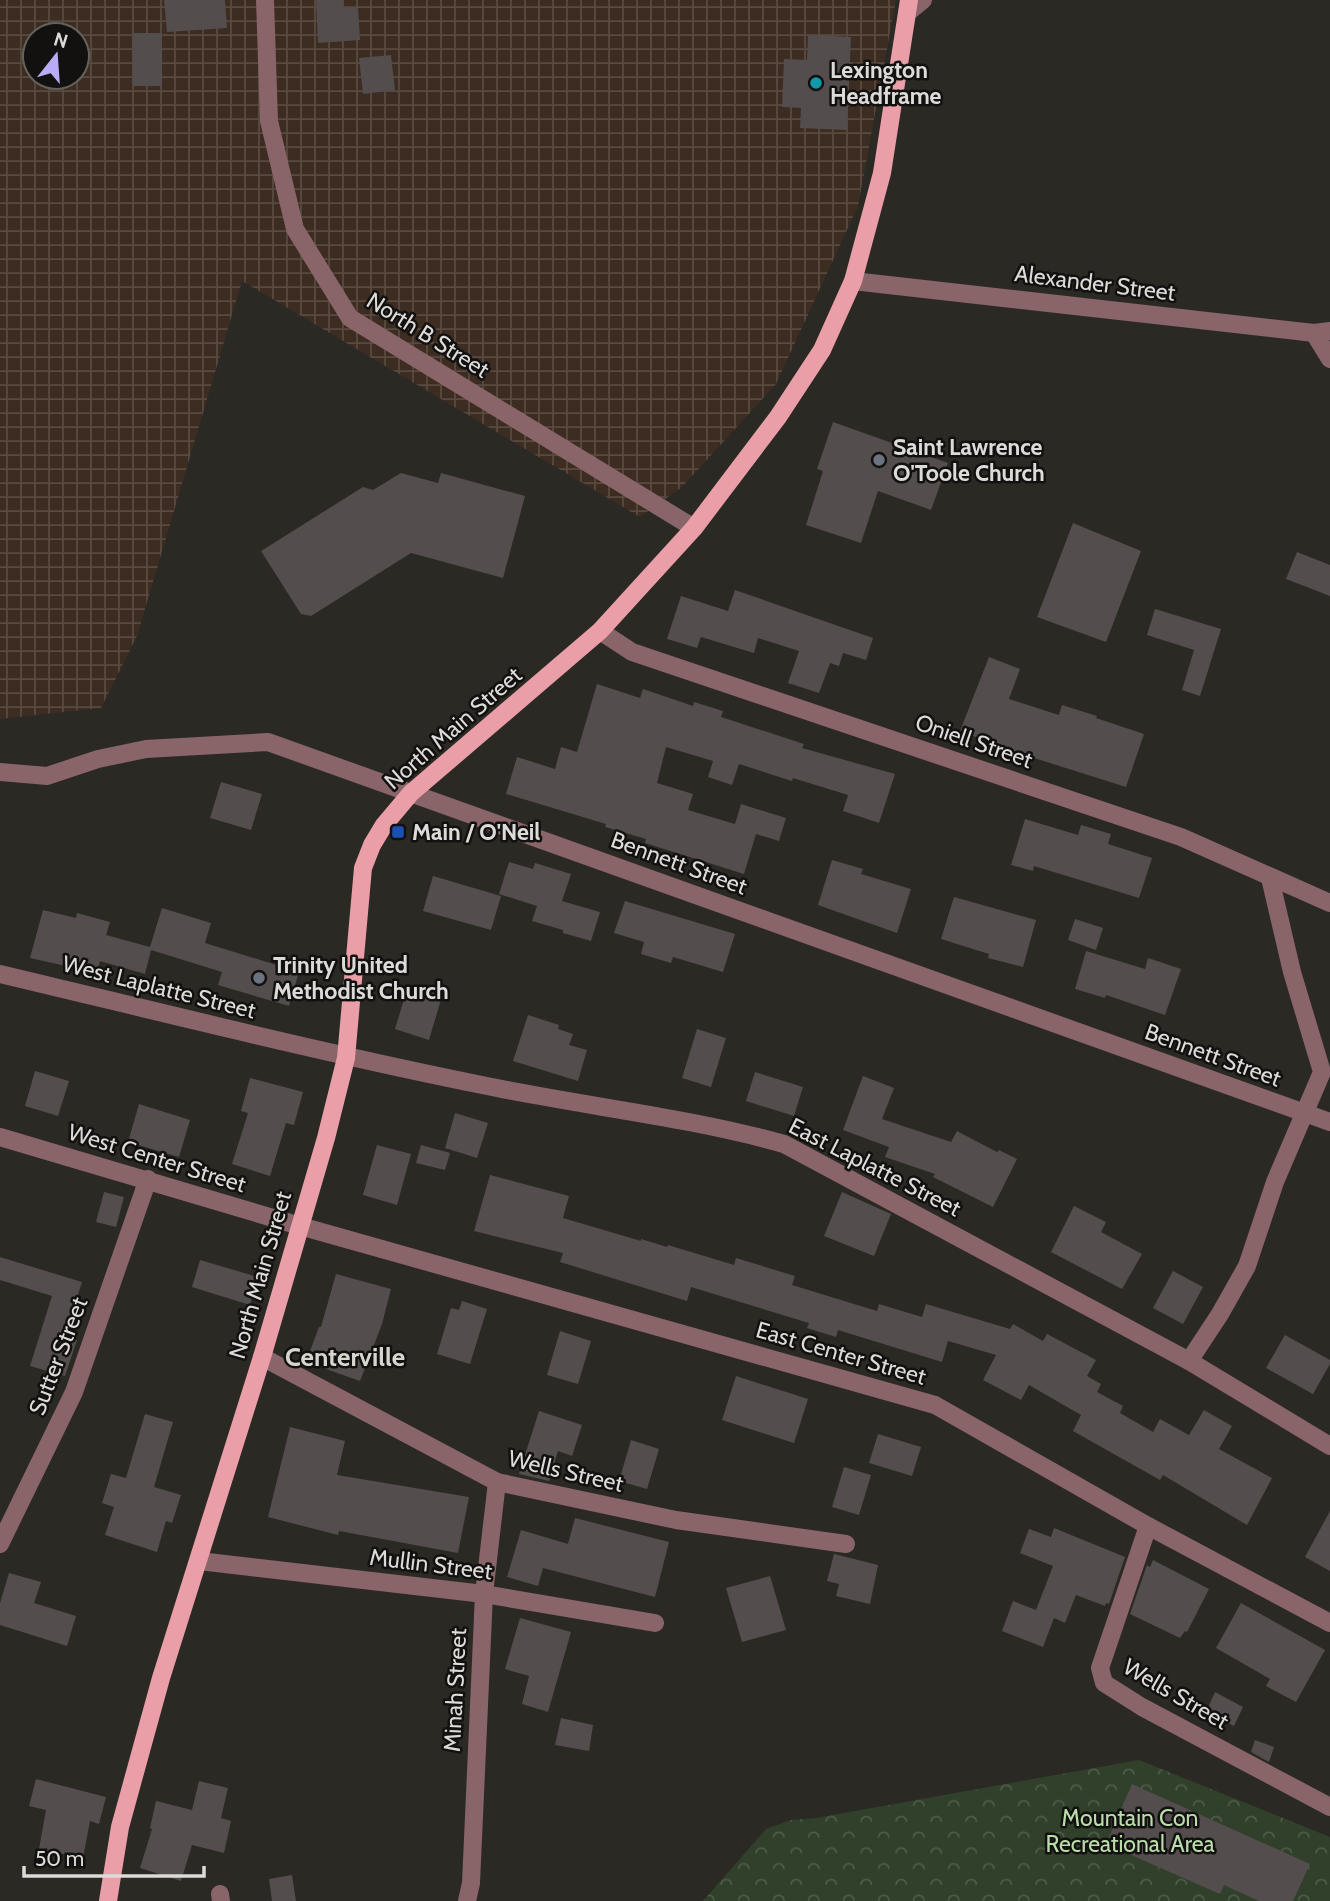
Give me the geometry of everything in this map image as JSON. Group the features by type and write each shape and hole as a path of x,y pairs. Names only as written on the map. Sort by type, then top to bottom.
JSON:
{"main road":[{"name":"North Main Street","path":"108,1901 120,1827 161,1678 262,1357 326,1139 346,1058 363,868 372,845 384,825 411,793 600,631 694,528 778,417 821,351 853,281 882,173 908,7"}],"street":[{"name":"North B Street","path":"265,0 269,121 295,229 350,318 694,528"},
{"path":"908,7 923,0"},
{"name":"Alexander Street","path":"853,281 1322,332"},
{"path":"1322,332 1330,359"},
{"name":"Oniell Street","path":"600,631 632,652 1181,836 1330,903"},
{"name":"Bennett Street","path":"0,772 47,776 98,759 146,749 268,742 1330,1122"},
{"path":"1189,1361 1247,1266 1275,1182 1322,1072 1292,972 1270,878"},
{"name":"West Laplatte Street","path":"0,974 346,1058"},
{"name":"East Laplatte Street","path":"346,1058 570,1103 731,1129 784,1144 1189,1361 1330,1446"},
{"name":"West Center Street","path":"0,1137 300,1226"},
{"name":"Sutter Street","path":"0,1544 74,1392 148,1179"},
{"name":"East Center Street","path":"300,1226 935,1405 1148,1526 1330,1623"},
{"name":"Wells Street","path":"262,1357 497,1482 676,1520 846,1544"},
{"name":"Minah Street","path":"467,1901 471,1883 484,1594 497,1482"},
{"name":"Wells Street","path":"1148,1526 1100,1668 1104,1684 1330,1807"},
{"name":"Mullin Street","path":"199,1561 484,1594 655,1623"}],"shaded area":[{"path":"0,0 896,0 858,206 776,384 682,487 640,517 242,281 137,636 101,708 0,719"}],"green space":[{"name":"Mountain Con Recreational Area","path":"1139,1760 1330,1837 1330,1901 703,1901 766,1829 791,1820 816,1818"}],"building":[{"path":"164,0 225,0 227,28 167,32"},
{"path":"316,0 343,0 343,8 358,7 360,40 318,43"},
{"path":"132,33 162,33 162,86 133,86"},
{"name":"Lexington Headframe","path":"808,35 851,37 847,130 800,128 801,108 782,107 784,59 807,60"},
{"path":"391,55 395,90 363,94 359,58"},
{"path":"833,422 948,463 931,510 878,491 861,543 806,525 823,471 817,469"},
{"path":"401,473 438,483 441,473 525,496 503,578 411,553 311,616 301,614 261,551 363,487 373,490"},
{"path":"1073,523 1141,551 1106,642 1037,617"},
{"path":"1297,552 1330,565 1330,596 1286,579"},
{"path":"735,590 873,638 866,660 843,653 839,666 830,663 819,693 788,683 799,651 758,638 754,653 701,637 697,648 667,639 681,596 728,611"},
{"path":"1155,609 1221,629 1200,696 1182,690 1194,650 1147,635"},
{"path":"989,657 1020,669 1009,699 1059,715 1062,705 1144,734 1126,787 1015,752 960,731"},
{"path":"597,684 640,698 643,689 693,706 694,702 723,711 721,717 804,744 802,748 895,774 879,823 843,811 848,795 739,764 732,785 708,777 713,761 666,747 657,783 693,794 688,810 735,824 741,804 786,818 779,841 756,834 744,874 645,843 646,839 605,827 606,824 506,794 517,757 555,769 561,747 577,752"},
{"path":"221,782 262,794 251,830 210,818"},
{"path":"1025,819 1078,835 1081,825 1111,834 1108,844 1152,858 1139,898 1034,866 1033,871 1011,865"},
{"path":"832,860 863,869 861,874 911,889 897,933 818,905"},
{"path":"509,862 533,869 535,863 571,874 562,901 600,912 591,941 532,921 537,906 499,894"},
{"path":"433,876 501,896 491,930 423,911"},
{"path":"954,897 1036,920 1023,967 988,958 989,954 941,939"},
{"path":"625,901 735,934 723,972 673,957 671,963 641,954 644,942 614,933"},
{"path":"162,908 211,923 205,943 299,972 289,1006 218,985 222,972 151,950 145,974 100,961 97,973 30,958 43,910 76,918 77,913 110,922 106,935 150,947"},
{"path":"1075,919 1103,928 1096,950 1068,940"},
{"path":"1086,951 1145,969 1148,958 1181,969 1165,1015 1106,995 1105,998 1075,989"},
{"path":"408,986 442,996 429,1040 395,1029"},
{"path":"528,1015 559,1025 558,1029 573,1034 569,1045 587,1050 578,1081 513,1061"},
{"path":"697,1029 726,1038 711,1087 682,1078"},
{"path":"35,1071 69,1081 58,1116 25,1106"},
{"path":"755,1072 803,1087 794,1116 746,1101"},
{"path":"863,1076 894,1088 882,1119 951,1142 957,1131 997,1152 999,1150 1017,1159 993,1207 933,1177 935,1174 885,1157 889,1147 843,1130"},
{"path":"250,1078 303,1092 294,1125 286,1123 270,1176 232,1164 248,1113 241,1111"},
{"path":"139,1104 190,1120 179,1157 128,1142"},
{"path":"455,1113 488,1123 477,1158 445,1148"},
{"path":"377,1145 411,1154 397,1205 363,1195"},
{"path":"421,1145 450,1153 445,1170 416,1163"},
{"path":"490,1175 569,1196 563,1218 734,1265 736,1258 795,1276 792,1285 877,1311 879,1304 922,1317 926,1304 1010,1329 1013,1324 1043,1341 1047,1334 1096,1360 1087,1376 1101,1384 1097,1392 1123,1406 1120,1413 1153,1432 1160,1419 1189,1435 1204,1410 1232,1426 1219,1449 1272,1478 1247,1525 1163,1475 1160,1480 1073,1431 1081,1415 1029,1385 1021,1400 983,1380 996,1355 948,1341 942,1362 838,1330 836,1337 807,1328 809,1323 691,1287 687,1301 560,1262 563,1253 474,1231"},
{"path":"104,1192 124,1197 116,1227 96,1222"},
{"path":"842,1192 891,1214 874,1256 824,1236"},
{"path":"1074,1206 1106,1222 1101,1232 1142,1254 1122,1289 1051,1252"},
{"path":"0,1257 82,1282 65,1336 77,1340 65,1376 30,1366 52,1296 0,1280"},
{"path":"200,1260 258,1277 250,1305 192,1287"},
{"path":"1173,1271 1203,1287 1183,1324 1153,1308"},
{"path":"336,1274 391,1289 382,1324 360,1381 306,1362 321,1327"},
{"path":"462,1301 487,1309 470,1364 437,1354 451,1308 459,1310"},
{"path":"560,1331 591,1341 578,1384 547,1375"},
{"path":"1285,1335 1330,1360 1313,1394 1266,1368"},
{"path":"736,1376 808,1399 794,1443 722,1420"},
{"path":"539,1411 582,1425 572,1456 558,1451 549,1481 519,1474"},
{"path":"145,1414 173,1422 154,1487 181,1495 172,1523 166,1521 157,1552 105,1535 114,1507 102,1503 111,1474 126,1478"},
{"path":"290,1427 345,1441 337,1475 469,1497 458,1553 339,1531 338,1535 268,1517"},
{"path":"878,1434 921,1447 912,1476 869,1463"},
{"path":"631,1440 659,1449 647,1489 619,1481"},
{"path":"844,1467 871,1475 859,1515 832,1507"},
{"path":"1330,1511 1330,1571 1305,1557"},
{"path":"575,1518 669,1542 655,1597 543,1568 538,1586 507,1577 521,1530 568,1544"},
{"path":"1054,1528 1125,1557 1109,1604 1106,1603 1105,1606 1076,1595 1065,1623 1054,1618 1043,1647 1002,1631 1013,1601 1036,1610 1053,1566 1020,1553 1029,1529 1051,1537"},
{"path":"834,1554 878,1565 870,1604 836,1596 839,1584 827,1581"},
{"path":"1153,1560 1209,1589 1187,1632 1180,1638 1130,1614 1147,1565 1150,1567"},
{"path":"9,1573 41,1582 34,1603 76,1616 67,1646 0,1625 0,1603"},
{"path":"770,1576 786,1630 742,1642 726,1588"},
{"path":"1241,1603 1325,1650 1296,1702 1266,1686 1270,1679 1216,1648"},
{"path":"520,1618 571,1632 548,1712 522,1704 529,1676 505,1669"},
{"path":"1215,1692 1243,1707 1234,1726 1206,1712"},
{"path":"561,1718 593,1725 589,1751 555,1745"},
{"path":"1255,1740 1274,1747 1269,1762 1251,1752"},
{"path":"36,1779 106,1797 99,1824 90,1821 83,1858 39,1849 46,1810 29,1806"},
{"path":"199,1781 228,1788 221,1818 231,1821 224,1853 192,1845 181,1881 140,1868 152,1829 150,1828 156,1801 192,1810"},
{"path":"1132,1784 1310,1864 1293,1901 1259,1901 1224,1885 1220,1894 1106,1844"},
{"path":"292,1875 296,1901 272,1901 269,1879"}],"place":[{"name":"Lexington Headframe","path":"816,83"},
{"name":"Saint Lawrence O'Toole Church","path":"879,460"},
{"name":"Main / O'Neil","path":"398,832"},
{"name":"Trinity United Methodist Church","path":"259,978"}],"district":[{"name":"Centerville","path":"345,1357"}]}
